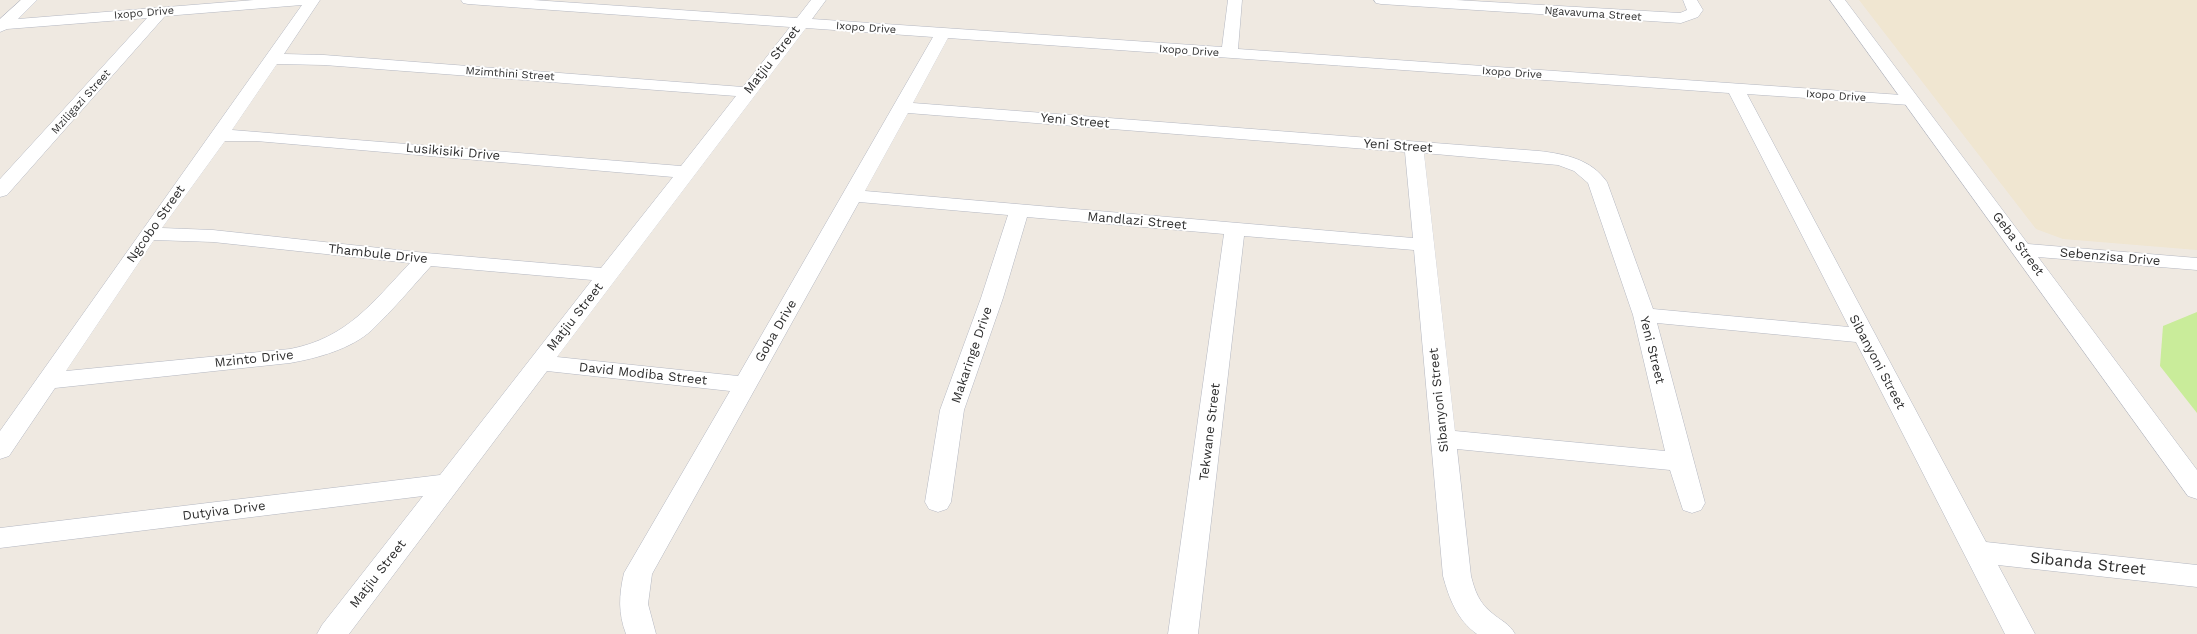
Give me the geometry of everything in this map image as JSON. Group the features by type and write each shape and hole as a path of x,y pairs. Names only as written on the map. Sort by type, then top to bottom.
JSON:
{"street":[{"path":"1,26 30,0"},
{"name":"Ixopo Drive","path":"1,26 311,0"},
{"name":"Ngcobo Street","path":"0,450 148,234 273,59 311,0"},
{"name":"Ixopo Drive","path":"468,0 1229,54 1910,100"},
{"name":"Matjiu Street","path":"332,634 819,0"},
{"path":"1229,54 1235,0"},
{"name":"Ngavavuma Street","path":"1381,0 1674,18 1693,14 1695,10 1690,0"},
{"name":"Geba Street","path":"1837,0 2023,250 2197,489"},
{"name":"Mziligazi Street","path":"0,191 161,12"},
{"name":"Goba Drive","path":"641,634 635,621 632,596 638,573 853,196 900,107 943,33"},
{"name":"Mzimthini Street","path":"273,59 324,60 747,92"},
{"name":"Sibanyoni Street","path":"1736,89 2020,634"},
{"name":"Yeni Street","path":"900,107 1560,159 1577,164 1587,170 1597,182 1644,315 1680,462 1692,503"},
{"name":"Lusikisiki Drive","path":"220,135 256,136 686,172"},
{"name":"Sibanyoni Street","path":"1414,148 1422,244 1457,576 1463,597 1471,612 1500,634"},
{"name":"Mandlazi Street","path":"853,196 1422,244"},
{"name":"Makaringe Drive","path":"938,502 952,410 992,298 1019,210"},
{"name":"Tekwane Street","path":"1183,634 1235,229"},
{"name":"Thambule Drive","path":"148,234 213,236 426,259 608,276"},
{"name":"Sebenzisa Drive","path":"2023,250 2197,264"},
{"name":"Mzinto Drive","path":"48,381 290,356 321,349 352,334 364,325 426,259"},
{"path":"1644,315 1863,335"},
{"name":"David Modiba Street","path":"540,363 745,385"},
{"path":"1443,439 1680,462"},
{"name":"Dutyiva Drive","path":"0,538 448,483"},
{"name":"Sibanda Street","path":"1978,552 2197,576"}],"shaded area":[{"path":"1859,0 2197,0 2197,250 2063,239 2036,229"}],"green space":[{"path":"2197,312 2197,413 2160,366 2163,326"}]}
